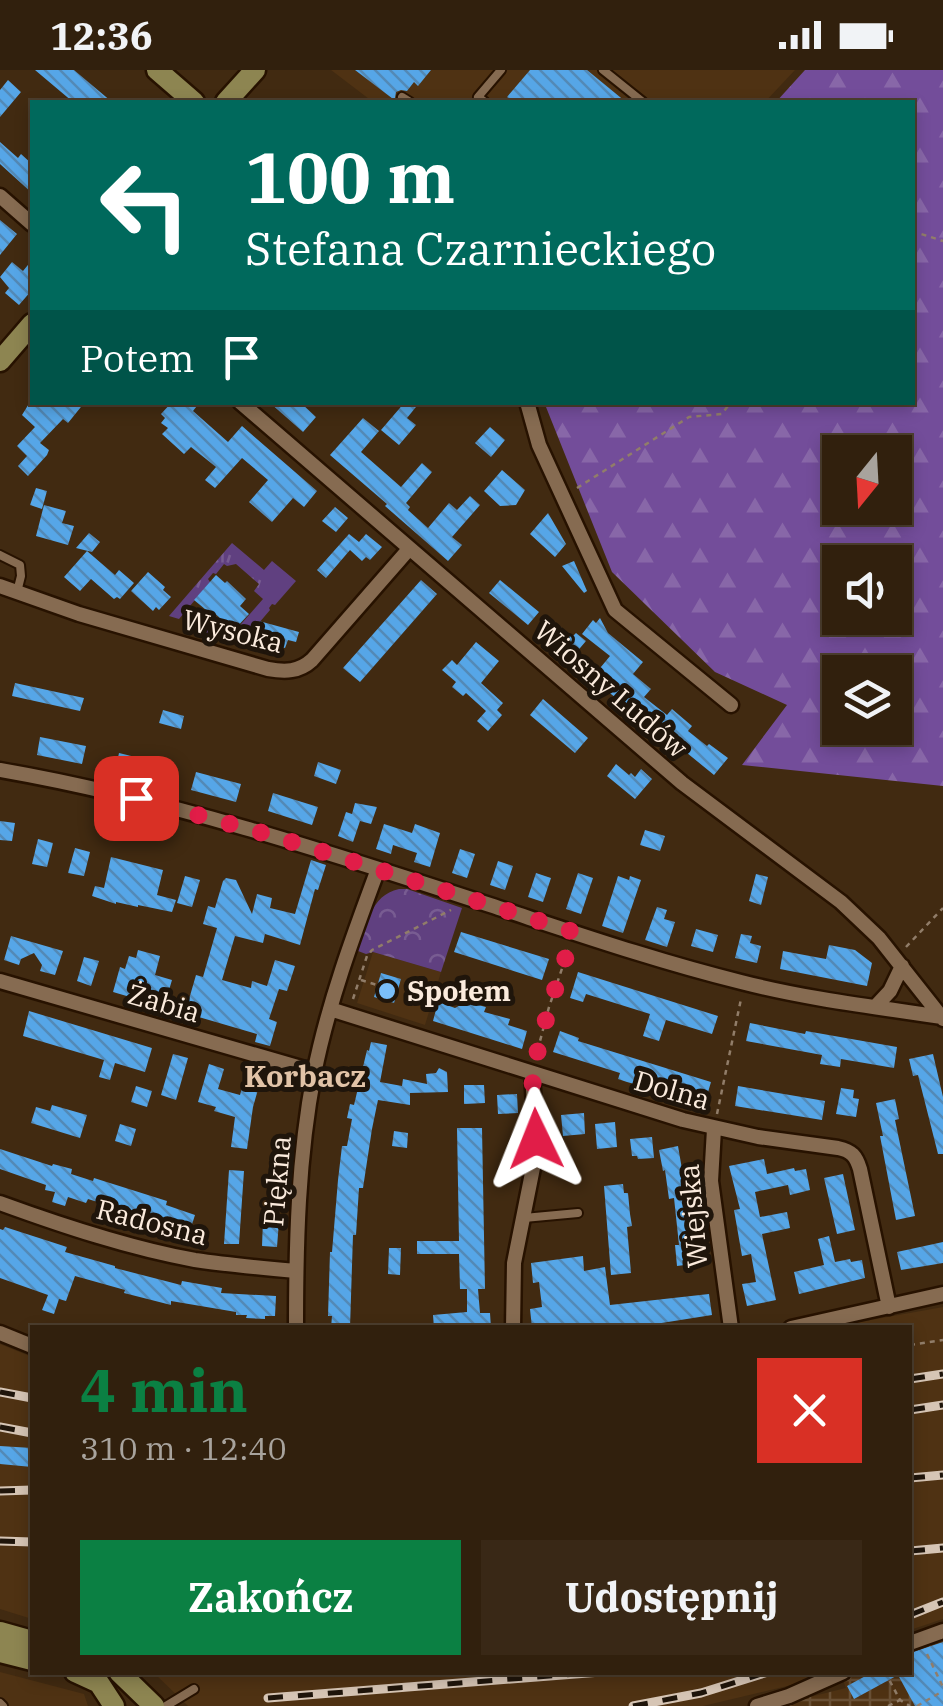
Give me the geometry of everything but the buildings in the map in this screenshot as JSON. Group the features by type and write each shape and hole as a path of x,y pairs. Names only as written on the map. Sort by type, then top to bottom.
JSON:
{"street":[{"path":"157,70 192,100"},
{"path":"228,100 255,70"},
{"path":"0,196 30,222"},
{"path":"0,361 30,326"},
{"name":"Wiosny Ludów","path":"243,405 682,783 842,902 880,938 942,1018"},
{"path":"528,405 539,444 615,610 732,705"},
{"name":"Wysoka","path":"0,586 134,631 268,669 290,671 312,660 410,549"},
{"path":"0,770 165,806 270,835 744,983 942,1018"},
{"name":"Piękna","path":"296,1325 300,1177 314,1072 352,938 378,869"},
{"path":"874,1006 890,991 900,964"},
{"name":"Żabia","path":"0,981 314,1072"},
{"name":"Dolna","path":"330,1009 618,1102 714,1128 838,1148 855,1156 889,1307"},
{"path":"513,1325 514,1263 536,1139 532,1073"},
{"name":"Wiejska","path":"714,1128 711,1181 731,1325"},
{"name":"Radosna","path":"0,1203 156,1252 296,1271"},
{"path":"806,1325 943,1294"},
{"path":"0,1333 30,1345"},
{"path":"915,1641 943,1631"},
{"path":"0,1632 30,1640"},
{"path":"0,1652 30,1660"},
{"path":"82,1675 99,1683 114,1706"},
{"path":"122,1675 154,1706"},
{"path":"757,1706 836,1675"},
{"path":"136,1706 154,1706"}],"lane":[{"path":"479,100 500,70"},
{"path":"604,70 641,100"},
{"path":"0,555 20,565 17,592"},
{"path":"524,1218 578,1213"},
{"path":"166,1706 194,1689 185,1706"}],"path":[{"path":"915,232 943,241"},
{"path":"564,497 689,417 722,414 729,405"},
{"path":"348,1015 372,950 456,908 460,896"},
{"path":"900,964 908,944 943,908"},
{"path":"532,1073 574,932"},
{"path":"359,979 378,985"},
{"name":"Wiejska","path":"714,1128 744,983"},
{"path":"912,1345 943,1340"},
{"path":"915,1641 943,1689 917,1706"},
{"path":"887,1675 900,1700 910,1706"},
{"path":"888,1706 900,1700"}],"shaded area":[{"path":"331,70 795,70 767,100 370,100"},
{"path":"373,952 441,972 425,1025 357,1003"},
{"path":"943,1307 943,1619 912,1629 912,1325 843,1325"},
{"path":"0,1344 30,1356 30,1618 0,1609"},
{"path":"943,1634 943,1706 774,1706 846,1688 842,1677 846,1675 912,1675 912,1645"},
{"path":"0,1672 84,1694 88,1706 0,1706"},
{"path":"156,1675 816,1675 804,1682 703,1706 188,1706"}],"green space":[{"path":"805,70 943,70 943,786 742,765 787,705 715,672 612,572 546,405 915,405 915,100 778,100"},
{"path":"232,543 264,570 272,561 296,581 241,644 203,634 220,618 220,623 235,631 263,599 254,591 259,584 236,564 224,564 213,573 179,619 169,616"},
{"path":"399,889 462,908 441,972 358,951 375,905 389,892"}],"railway":[{"path":"912,1379 943,1374"},
{"path":"0,1392 30,1398"},
{"path":"912,1410 943,1405"},
{"path":"0,1427 30,1433"},
{"path":"912,1478 943,1475"},
{"path":"0,1491 30,1490"},
{"path":"0,1541 30,1542"},
{"path":"912,1551 943,1548"},
{"path":"912,1614 943,1602"},
{"path":"268,1698 563,1675"},
{"path":"633,1706 701,1693 758,1675"}],"place":[{"name":"Społem","path":"387,991"}],"district":[{"name":"Korbacz","path":"305,1077"}],"route":[{"path":"136,798 270,835 574,932 532,1073 536,1139"}]}
